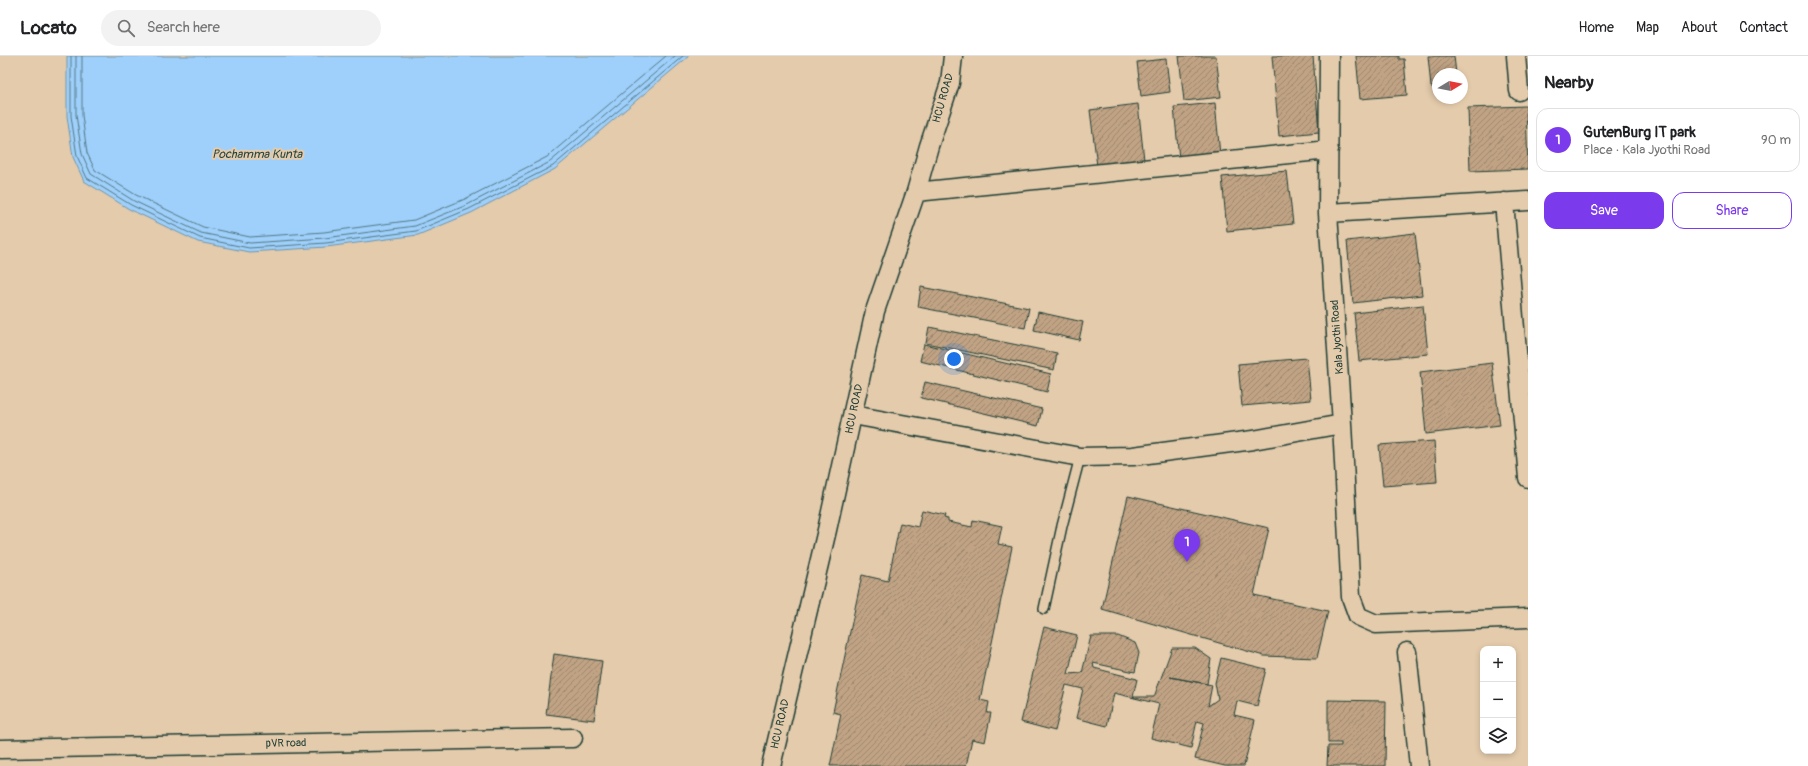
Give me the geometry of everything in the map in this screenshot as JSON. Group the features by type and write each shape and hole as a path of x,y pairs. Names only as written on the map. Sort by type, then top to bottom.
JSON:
{"street":[{"name":"HCU ROAD","path":"771,766 853,415 875,311 916,192 929,146 950,83 953,56"},
{"name":"Kala Jyothi Road","path":"1329,56 1328,213 1342,424 1351,597 1358,616 1376,624 1528,618"},
{"path":"1516,56 1519,91"},
{"path":"916,192 1328,150"},
{"path":"1328,213 1528,201"},
{"path":"1504,202 1525,402 1528,478"},
{"path":"853,415 1080,457 1133,456 1253,440 1342,424"},
{"path":"1407,652 1418,766"},
{"name":"pVR road","path":"0,749 573,738"}],"lane":[{"path":"1044,609 1062,526 1080,457"}],"water":[{"name":"Pochamma Kunta","path":"67,56 689,56 555,169 471,213 418,235 326,247 249,252 198,242 129,209 84,181 73,157 67,116"}],"building":[{"path":"1179,56 1216,56 1221,97 1184,101"},
{"path":"1272,56 1313,56 1319,132 1279,136"},
{"path":"1356,56 1399,56 1399,59 1404,59 1407,95 1360,99"},
{"path":"1428,56 1454,56 1455,68 1432,68 1431,87"},
{"path":"1166,59 1170,92 1141,96 1137,62"},
{"path":"1215,103 1220,155 1179,159 1174,107"},
{"path":"1138,104 1144,160 1097,166 1090,110"},
{"path":"1526,106 1528,169 1470,171 1468,108"},
{"path":"1287,171 1293,224 1227,231 1222,177"},
{"path":"1415,233 1422,295 1353,303 1347,241"},
{"path":"921,287 1029,308 1025,328 918,307"},
{"path":"1423,305 1428,354 1359,361 1354,313"},
{"path":"1038,312 1083,322 1079,340 1034,330"},
{"path":"929,327 1057,353 1054,370 926,343"},
{"path":"924,344 1051,374 1047,392 920,361"},
{"path":"1307,358 1311,400 1242,406 1238,364"},
{"path":"1492,363 1500,425 1426,434 1420,372"},
{"path":"925,382 1042,409 1038,426 921,398"},
{"path":"1434,441 1437,482 1383,486 1379,445"},
{"path":"1128,496 1269,528 1254,595 1328,611 1317,658 1264,656 1102,609"},
{"path":"922,510 945,515 944,518 948,519 948,522 972,527 973,520 1002,526 998,544 1012,547 980,700 989,702 987,713 991,713 985,742 972,739 966,766 830,766 841,714 833,712 862,575 888,581 900,523 918,527"},
{"path":"1044,627 1077,635 1068,674 1082,673 1091,636 1118,636 1135,643 1139,653 1135,672 1093,663 1094,668 1137,679 1133,697 1154,697 1172,648 1195,648 1211,659 1207,684 1170,677 1212,685 1208,706 1218,699 1215,683 1221,658 1266,669 1257,706 1237,701 1234,715 1255,720 1244,766 1225,766 1195,759 1204,723 1197,721 1191,748 1151,738 1159,704 1114,693 1107,726 1076,718 1083,689 1066,685 1055,731 1021,722"},
{"path":"554,654 602,661 594,720 546,714"},
{"path":"1328,700 1386,701 1385,766 1327,766 1328,746 1341,746 1341,743 1328,743"}],"place":[{"name":"GutenBurg IT park","path":"1187,562"}]}
